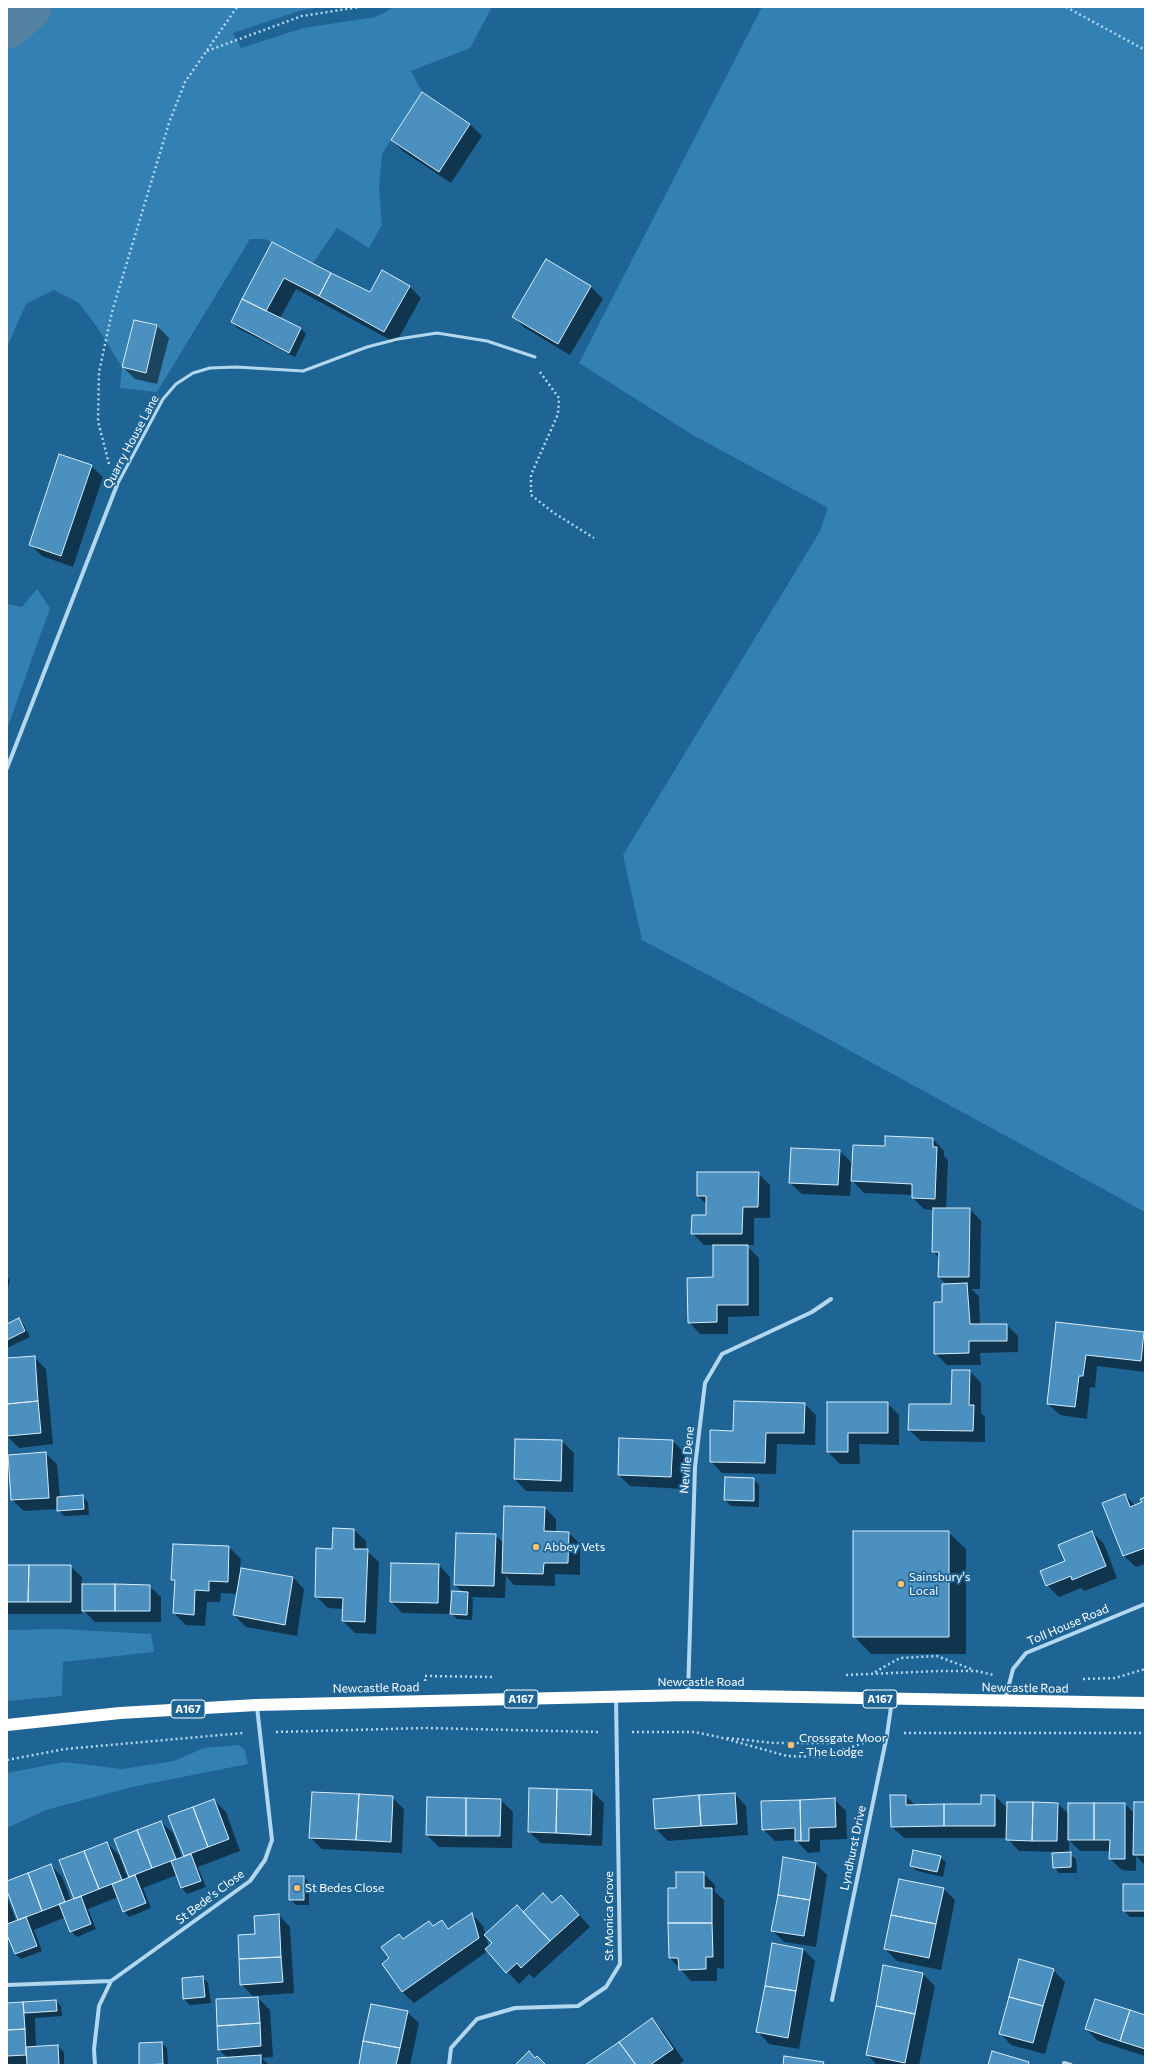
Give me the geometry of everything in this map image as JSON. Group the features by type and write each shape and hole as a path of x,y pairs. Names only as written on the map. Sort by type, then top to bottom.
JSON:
{"highway":[{"name":"Newcastle Road","path":"256,1704 688,1695 1005,1702 1145,1703"},
{"name":"A167","path":"7,1725 120,1713 256,1704"}],"street":[{"name":"Quarry House Lane","path":"7,768 117,485"},
{"name":"Neville Dene","path":"688,1695 694,1466 705,1383 722,1354 812,1312 831,1299"},
{"name":"Toll House Road","path":"1005,1702 1013,1669 1026,1653 1145,1604"},
{"name":"St Monica Grove","path":"449,2065 451,2048 477,2019 515,2008 578,2006 606,1987 620,1964 616,1697"},
{"name":"Lyndhurst Drive","path":"832,2000 887,1735 892,1699"},
{"name":"St Bede's Close","path":"95,2065 94,2049 99,2006 111,1981 250,1881 265,1860 272,1840 256,1704"},
{"path":"7,1985 111,1981"},
{"path":"1064,2063 1070,2065"}],"lane":[{"name":"Quarry House Lane","path":"117,485 164,399 176,384 193,373 210,368 236,367 303,371 367,348 398,339 437,333 487,342 535,357"}],"path":[{"path":"117,485 105,453 98,421 101,365 112,312 169,123 185,82 237,7"},
{"path":"207,51 302,16 360,7"},
{"path":"1066,7 1145,50"},
{"path":"535,357 542,375 559,398 558,414 531,475 531,495 594,538"},
{"path":"976,1671 937,1656 900,1658 875,1672 976,1671 1010,1677"},
{"path":"1077,1679 1115,1678 1145,1669"},
{"path":"7,1760 65,1749 260,1732 426,1728 694,1732 719,1737 786,1756 822,1757 887,1735"},
{"path":"719,1737 774,1743 828,1743 907,1732 1145,1733"}],"shaded area":[{"path":"7,7 321,7 299,11 233,33 241,48 303,28 376,17 394,7 492,7 470,48 411,71 422,92 382,154 379,189 382,225 369,248 337,228 313,263 265,239 250,239 157,392 120,388 122,367 97,327 79,303 54,290 26,304 7,347"},
{"path":"762,7 1145,7 1145,1212 814,1031 642,940 623,855 819,533 828,508 691,434 579,363"},
{"path":"37,589 50,608 7,729 7,604 22,607"},
{"path":"60,1629 151,1634 154,1652 63,1662 62,1696 7,1701 7,1630"},
{"path":"239,1745 245,1750 248,1764 132,1787 46,1810 7,1828 7,1773 64,1762 122,1769 174,1761 204,1748"}],"building":[{"path":"422,92 470,124 439,172 391,140"},
{"path":"272,242 331,273 319,296 284,278 266,311 242,299"},
{"path":"546,259 591,286 558,344 512,317"},
{"path":"382,270 410,286 384,332 319,296 331,273 370,292"},
{"path":"242,299 301,328 289,353 231,322"},
{"path":"134,320 157,325 146,373 122,367"},
{"path":"59,454 92,465 61,556 29,545"},
{"path":"885,1136 933,1138 933,1147 937,1147 935,1199 912,1198 912,1184 851,1181 853,1145 885,1146"},
{"path":"791,1148 840,1150 838,1185 789,1183"},
{"path":"697,1172 759,1172 758,1207 743,1207 742,1234 691,1234 692,1215 706,1215 706,1196 697,1196"},
{"path":"933,1208 970,1208 969,1277 938,1277 939,1252 932,1252"},
{"path":"713,1245 748,1245 748,1305 717,1305 717,1322 688,1323 687,1278 713,1277"},
{"path":"967,1283 970,1324 1007,1324 1007,1341 969,1341 969,1353 934,1354 934,1302 942,1302 942,1284"},
{"path":"19,1318 25,1331 7,1340 7,1324"},
{"path":"1056,1322 1144,1332 1141,1361 1086,1355 1083,1376 1079,1376 1075,1407 1047,1404"},
{"path":"35,1356 38,1401 7,1404 7,1358"},
{"path":"952,1370 970,1370 969,1405 974,1405 973,1431 908,1430 909,1404 951,1404"},
{"path":"38,1401 41,1433 7,1436 7,1404"},
{"path":"734,1401 805,1403 804,1433 766,1433 765,1463 710,1462 710,1430 733,1431"},
{"path":"827,1402 888,1402 888,1433 848,1433 848,1452 827,1452"},
{"path":"619,1438 673,1440 671,1477 618,1475"},
{"path":"515,1439 562,1440 561,1481 514,1479"},
{"path":"46,1452 49,1498 11,1500 8,1455"},
{"path":"725,1477 754,1478 754,1501 724,1500"},
{"path":"1125,1494 1130,1507 1142,1502 1140,1499 1145,1497 1145,1548 1123,1556 1102,1503"},
{"path":"83,1495 84,1509 57,1511 57,1497"},
{"name":"Abbey Vets","path":"504,1506 545,1507 544,1531 569,1532 568,1563 544,1563 543,1574 502,1573"},
{"path":"333,1528 354,1529 354,1549 368,1549 365,1622 342,1621 343,1598 315,1597 316,1548 332,1549"},
{"name":"Sainsbury's Local","path":"853,1531 949,1531 949,1637 853,1637"},
{"path":"1092,1531 1106,1566 1072,1580 1071,1576 1046,1586 1040,1571 1065,1561 1058,1545"},
{"path":"456,1533 496,1534 494,1586 454,1585"},
{"path":"173,1544 229,1546 228,1582 209,1581 209,1591 195,1590 194,1615 173,1613 175,1580 171,1580"},
{"path":"391,1563 439,1564 438,1603 390,1602"},
{"path":"7,1565 29,1565 28,1602 7,1602"},
{"path":"29,1565 71,1565 71,1602 28,1602"},
{"path":"241,1568 293,1577 285,1625 233,1615"},
{"path":"82,1584 115,1584 115,1611 82,1611"},
{"path":"115,1584 150,1585 150,1611 115,1611"},
{"path":"452,1591 468,1592 467,1615 450,1614"},
{"path":"529,1788 557,1789 556,1833 528,1832"},
{"path":"557,1789 592,1790 591,1835 556,1833"},
{"path":"312,1792 359,1794 356,1840 309,1838"},
{"path":"735,1793 737,1824 701,1826 699,1795"},
{"path":"359,1794 393,1796 391,1842 356,1840"},
{"path":"699,1795 701,1826 655,1829 653,1799"},
{"path":"890,1795 906,1795 906,1805 944,1804 944,1826 891,1827"},
{"path":"981,1795 995,1795 995,1826 944,1826 944,1804 981,1804"},
{"path":"427,1797 466,1798 466,1836 426,1835"},
{"path":"466,1798 501,1799 500,1836 466,1836"},
{"path":"835,1798 836,1827 809,1828 809,1841 801,1841 800,1800"},
{"path":"214,1799 229,1839 208,1847 193,1807"},
{"path":"800,1800 801,1841 795,1841 795,1828 762,1830 761,1801"},
{"path":"1007,1802 1033,1802 1032,1841 1006,1840"},
{"path":"1033,1802 1058,1803 1057,1841 1032,1841"},
{"path":"1134,1802 1145,1802 1145,1855 1133,1855"},
{"path":"1068,1803 1094,1803 1094,1840 1068,1840"},
{"path":"1094,1803 1125,1803 1125,1859 1109,1859 1110,1840 1094,1840"},
{"path":"193,1807 208,1847 184,1856 168,1816"},
{"path":"161,1821 176,1859 152,1868 137,1830"},
{"path":"137,1830 152,1868 129,1877 114,1839"},
{"path":"107,1842 122,1880 99,1889 84,1851"},
{"path":"913,1850 941,1856 937,1872 910,1866"},
{"path":"84,1851 99,1889 74,1899 59,1860"},
{"path":"1071,1852 1071,1867 1053,1868 1052,1853"},
{"path":"191,1854 201,1881 181,1888 171,1861"},
{"path":"783,1857 816,1863 810,1900 778,1895"},
{"path":"51,1864 65,1902 42,1911 28,1873"},
{"path":"676,1872 704,1872 704,1888 712,1888 712,1923 668,1923 668,1888 676,1888"},
{"path":"28,1873 42,1911 18,1920 7,1891 7,1881"},
{"path":"135,1875 146,1903 123,1912 112,1884"},
{"name":"St Bedes Close","path":"289,1876 304,1876 304,1900 289,1900"},
{"path":"899,1879 944,1888 936,1924 891,1915"},
{"path":"1123,1884 1145,1884 1145,1911 1123,1911"},
{"path":"543,1893 552,1903 561,1895 579,1915 550,1941 523,1912"},
{"path":"778,1895 810,1900 804,1936 771,1931"},
{"path":"81,1896 91,1924 70,1932 59,1904"},
{"path":"517,1905 550,1941 521,1968 517,1963 506,1973 485,1949 492,1943 484,1935"},
{"path":"472,1913 479,1938 402,1992 382,1964 389,1958 381,1947 399,1934 403,1939 429,1921 433,1926 442,1920 448,1929"},
{"path":"279,1914 281,1957 239,1959 238,1935 255,1934 254,1916"},
{"path":"891,1915 936,1924 929,1958 884,1949"},
{"path":"26,1917 37,1946 15,1954 7,1935 7,1924"},
{"path":"668,1923 712,1923 713,1957 706,1957 706,1969 679,1970 678,1958 669,1958"},
{"path":"772,1943 803,1949 796,1991 765,1986"},
{"path":"281,1957 283,1982 240,1985 239,1959"},
{"path":"1019,1959 1054,1969 1043,2006 1009,1997"},
{"path":"883,1965 923,1973 915,2014 876,2006"},
{"path":"203,1976 205,1997 183,1999 182,1978"},
{"path":"765,1986 796,1991 788,2038 756,2032"},
{"path":"258,1997 260,2023 217,2026 216,1999"},
{"path":"1009,1997 1043,2006 1033,2043 999,2034"},
{"path":"1095,1999 1130,2010 1120,2041 1085,2029"},
{"path":"56,2000 57,2011 24,2013 23,2002"},
{"path":"23,2002 25,2029 7,2030 7,2003"},
{"path":"371,2004 408,2011 400,2048 363,2041"},
{"path":"876,2006 915,2014 905,2063 866,2055"},
{"path":"1130,2010 1145,2015 1145,2049 1120,2041"},
{"path":"652,2018 673,2049 650,2065 636,2065 619,2042"},
{"path":"260,2023 261,2046 218,2050 217,2026"},
{"path":"25,2029 26,2055 7,2056 7,2030"},
{"path":"363,2041 400,2048 396,2065 359,2065"},
{"path":"162,2042 163,2064 139,2065 139,2043"},
{"path":"619,2042 636,2065 585,2065"},
{"path":"58,2045 59,2065 27,2065 26,2047"},
{"path":"529,2051 535,2058 537,2056 546,2065 515,2065"},
{"path":"992,2051 1029,2062 1028,2065 988,2065"},
{"path":"261,2055 261,2065 218,2065 217,2058"},
{"path":"784,2056 824,2062 823,2065 783,2065"}],"waterway":[{"path":"7,23 26,7"}],"place":[{"name":"Abbey Vets","path":"536,1547"},
{"name":"Sainsbury's Local","path":"901,1584"},
{"name":"Crossgate Moor - The Lodge","path":"791,1745"},
{"name":"St Bedes Close","path":"297,1888"}]}
